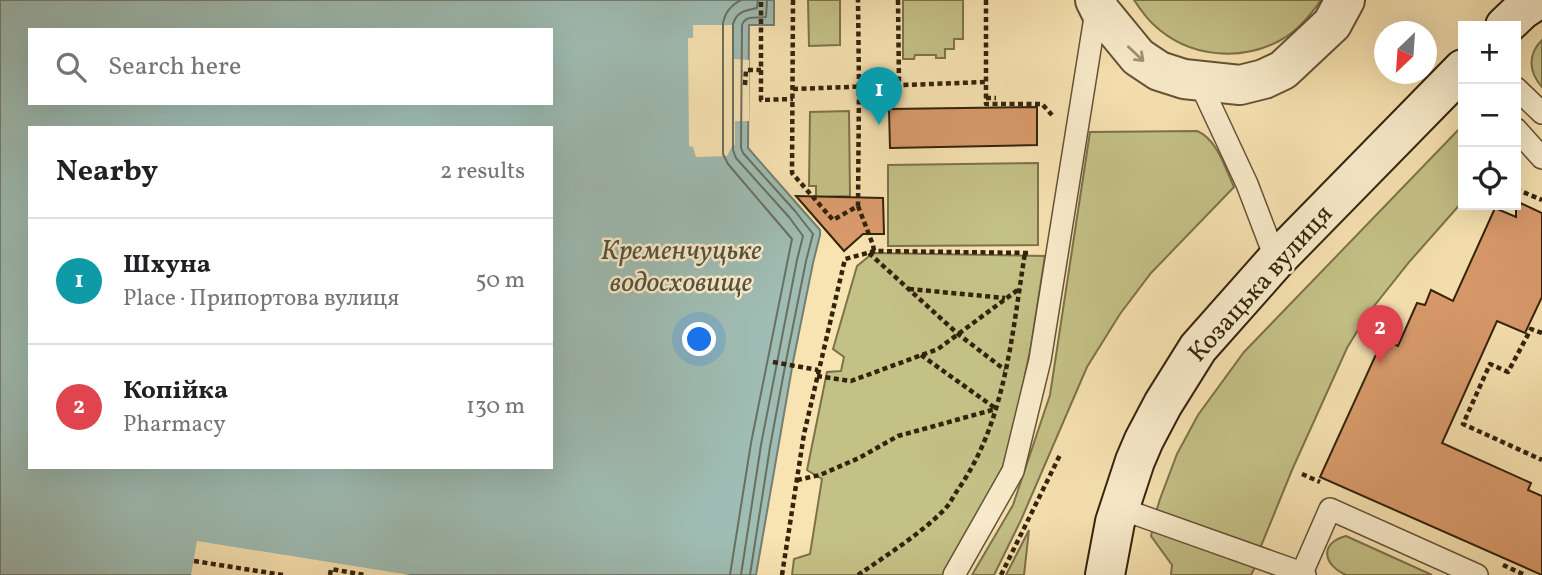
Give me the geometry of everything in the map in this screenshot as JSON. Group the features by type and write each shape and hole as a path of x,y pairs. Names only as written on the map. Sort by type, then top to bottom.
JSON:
{"main road":[{"path":"1096,3 1138,57 1159,71 1184,79 1240,85 1264,79 1283,70 1338,12 1362,0"},
{"path":"1511,21 1537,0"},
{"name":"Козацька вулиця","path":"1105,575 1119,508 1144,440 1198,348 1276,260 1458,74"}],"lane":[{"path":"954,575 1013,471 1040,360 1096,3"},
{"path":"1199,81 1247,184 1276,260"},
{"path":"1521,93 1542,113"},
{"path":"1521,135 1542,158"},
{"path":"1119,508 1303,574 1331,509 1477,575"}],"path":[{"path":"793,0 792,173 833,220 858,206"},
{"path":"858,0 858,206 873,245 872,252"},
{"path":"898,0 899,85"},
{"path":"986,0 986,104 1042,104 1051,113 1055,125"},
{"path":"761,2 761,100 793,99"},
{"path":"745,85 746,70 761,70"},
{"path":"793,89 986,82"},
{"path":"986,98 996,98"},
{"path":"1521,191 1542,200"},
{"path":"872,252 958,334 1005,370"},
{"path":"782,575 804,434 845,259 872,252 1040,253"},
{"path":"859,575 945,509 980,453 993,421 1005,370 1025,253"},
{"path":"909,289 1007,298"},
{"path":"774,362 851,382 938,349 1019,289"},
{"path":"1542,333 1531,328 1508,372 1490,364 1463,424 1542,460"},
{"path":"921,355 996,409"},
{"path":"797,480 820,475 859,458 898,436 996,409"},
{"path":"1001,575 1061,453"},
{"path":"194,561 283,575"},
{"path":"330,575 331,569 365,575"}],"shaded area":[{"path":"808,0 840,0 840,45 809,46"},
{"path":"903,0 963,0 963,39 954,39 954,49 945,49 945,58 915,55 914,59 903,59"},
{"path":"1134,0 1321,0 1303,23 1286,37 1264,48 1231,54 1198,50 1167,36 1154,25"},
{"path":"1542,40 1542,87 1534,75 1532,58"},
{"path":"849,111 850,196 816,197 816,186 809,186 810,112"},
{"path":"1458,130 1458,207 1367,315 1347,348 1257,556 1154,519 1177,454 1198,415 1244,352"},
{"path":"1197,131 1215,147 1234,187 1151,273 1120,314 1087,367 1021,520 994,575 972,575 1013,505 1050,395 1090,132"},
{"path":"1038,163 1038,245 888,246 888,165"},
{"path":"873,253 1045,256 1031,346 1008,457 943,575 792,575 794,559 810,554 822,479 807,470 827,372 841,371 844,357 833,349 857,266"},
{"path":"1154,523 1257,563 1251,575 1171,575 1172,565 1151,536"},
{"path":"1029,530 1024,575 1006,575"},
{"path":"1346,536 1432,575 1346,575 1332,566 1327,554 1331,544"}],"water":[{"name":"Кременчуцьке водосховище","path":"0,0 774,0 774,25 749,25 748,148 820,230 820,235 793,362 756,575 0,575"}],"pier":[{"path":"693,25 732,25 734,59 749,60 749,121 735,121 735,145 727,156 696,157 693,147 689,146 688,38 693,38"},
{"path":"197,541 410,575 191,575"}],"building":[{"path":"1037,107 1037,145 890,148 889,109"},
{"path":"796,196 883,198 884,234 863,234 844,251"},
{"path":"1521,203 1542,213 1542,297 1525,333 1497,321 1442,443 1531,483 1528,490 1542,496 1542,575 1320,477 1383,339 1398,346 1417,303 1425,305 1431,290 1453,301 1494,210 1516,217 1516,210 1521,210"}],"place":[{"name":"Шхуна","path":"879,125"},
{"name":"Копійка","path":"1380,363"}]}
